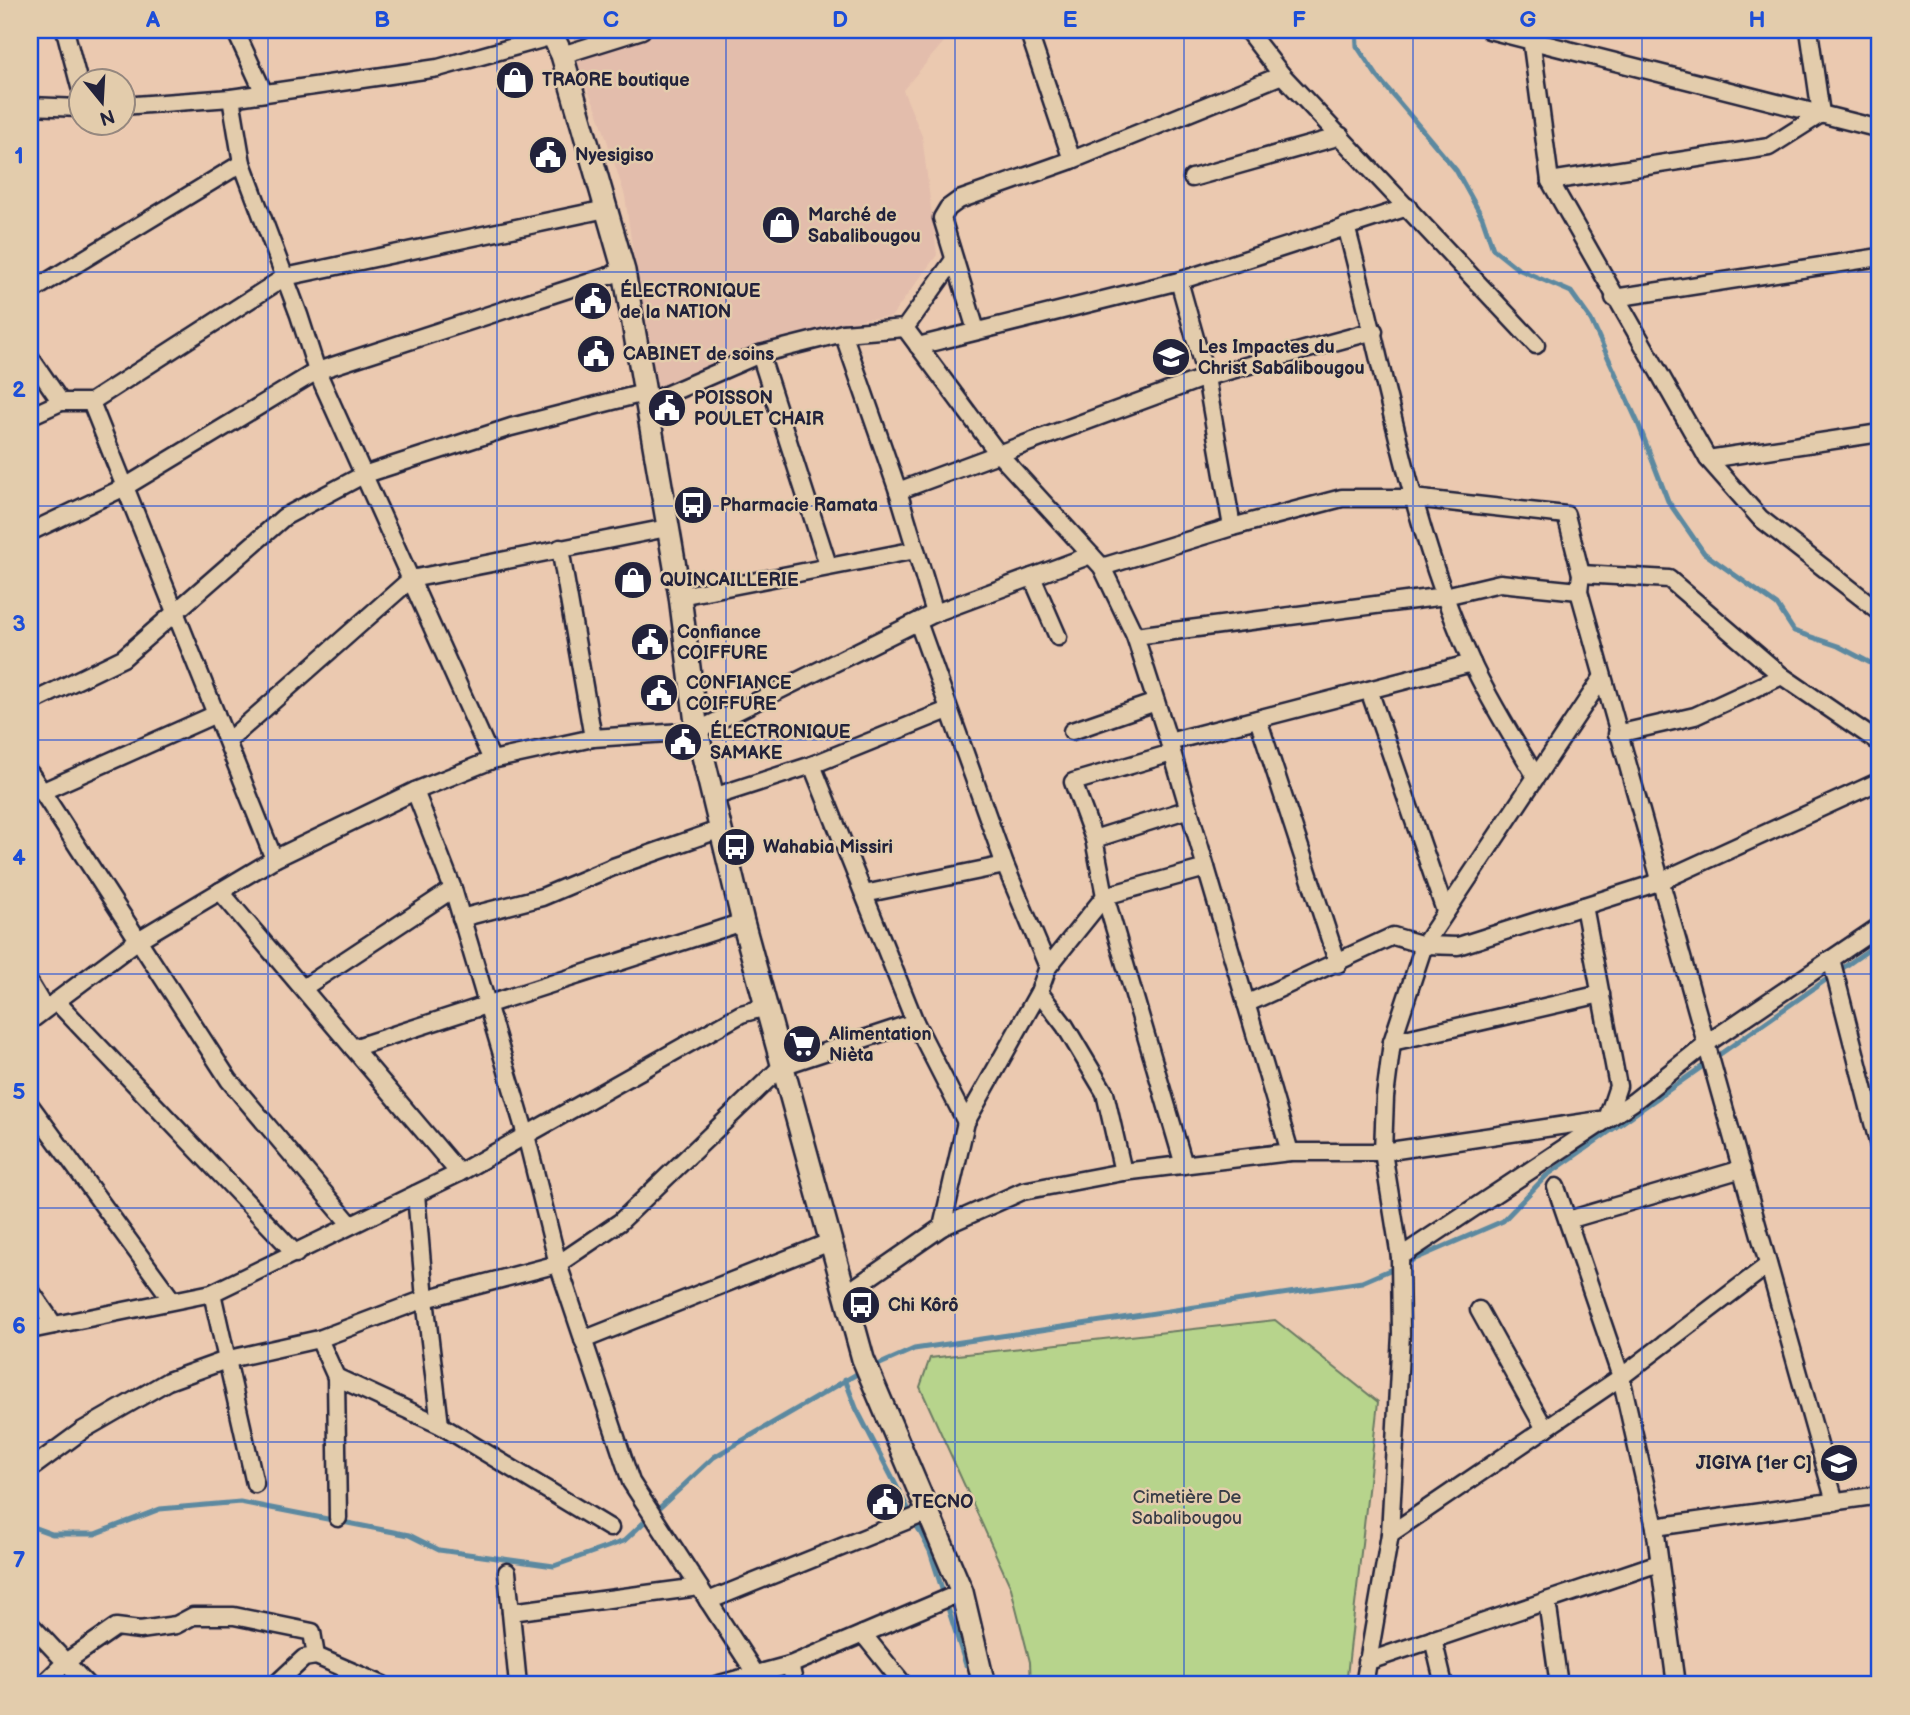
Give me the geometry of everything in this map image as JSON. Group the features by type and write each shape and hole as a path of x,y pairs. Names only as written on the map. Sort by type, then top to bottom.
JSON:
{"main road":[{"path":"551,33 562,55 624,271 680,596 697,731 743,922 866,1367 962,1592 984,1685"}],"street":[{"path":"65,30 74,66"},
{"path":"235,30 264,93"},
{"path":"562,55 642,30"},
{"path":"1028,30 1073,160"},
{"path":"1247,30 1282,75 1536,345"},
{"path":"1489,30 1531,36 1880,129"},
{"path":"1809,30 1821,114"},
{"path":"136,105 231,98 438,68 551,33"},
{"path":"1531,36 1550,181 1614,298 1708,459 1759,518 1880,612"},
{"path":"976,330 942,218 948,208 960,200 1073,160 1282,75"},
{"path":"231,98 242,163 317,371 492,760"},
{"path":"30,106 66,107"},
{"path":"1550,181 1769,147 1821,114"},
{"path":"1192,178 1341,136"},
{"path":"30,292 242,163"},
{"path":"918,345 1179,281 1408,207"},
{"path":"30,416 61,402 92,402 285,277 606,208"},
{"path":"1346,226 1413,498 1445,596 1472,663 1536,777"},
{"path":"1614,298 1880,257"},
{"path":"30,703 122,658 176,614 284,517 363,475 511,427 646,398 760,354 843,334 905,328 953,261"},
{"path":"30,532 125,486 317,371 624,271"},
{"path":"1179,281 1206,377 1233,527"},
{"path":"905,328 998,452 1096,561 1135,636 1171,748 1290,1152"},
{"path":"898,491 1206,377 1374,331"},
{"path":"843,334 898,491 935,613"},
{"path":"760,354 828,565"},
{"path":"30,358 61,402"},
{"path":"92,402 216,714 229,740 274,859"},
{"path":"1708,459 1880,433"},
{"path":"30,1021 138,940 220,891 274,859 415,791 492,760 593,738 697,731 935,613 1032,577 1342,498 1413,498 1566,515 1581,574 1579,591 1617,734 1835,1502"},
{"path":"229,740 411,579 667,528"},
{"path":"560,548 593,738"},
{"path":"680,596 828,565 916,550"},
{"path":"1581,574 1670,579 1782,676 1880,743"},
{"path":"1032,577 1058,637"},
{"path":"1135,636 1445,596 1500,583 1579,591"},
{"path":"918,622 1005,865 1048,967"},
{"path":"1184,1165 1105,896 1094,839 1073,782 1258,719 1472,663"},
{"path":"1617,734 1695,716 1782,676"},
{"path":"1364,1685 1390,1534 1401,1335 1400,1257 1383,1152 1385,1097 1392,1042 1424,945 1602,678"},
{"path":"1369,690 1446,911"},
{"path":"1072,731 1156,702"},
{"path":"713,797 812,765 948,710"},
{"path":"41,792 216,714"},
{"path":"1258,719 1338,964"},
{"path":"812,765 915,1022 966,1122"},
{"path":"30,774 229,1080 351,1225"},
{"path":"1246,1004 1338,964 1393,936 1424,945 1458,946 1659,883 1880,781"},
{"path":"415,791 453,889 526,1135 558,1264 631,1482 757,1676"},
{"path":"1094,839 1189,810"},
{"path":"461,918 542,897 613,867 721,829"},
{"path":"864,894 1005,865"},
{"path":"942,1227 966,1122 1039,992 1048,967 1105,896 1206,868"},
{"path":"303,988 453,889"},
{"path":"220,891 459,1173"},
{"path":"1584,906 1618,1086 1607,1119"},
{"path":"353,1048 743,922"},
{"path":"1400,1257 1607,1119 1706,1044 1880,926"},
{"path":"1831,959 1874,1100 1880,1150"},
{"path":"30,984 296,1254"},
{"path":"1039,992 1065,1026 1105,1093 1123,1172"},
{"path":"1392,1042 1601,994"},
{"path":"30,1330 212,1293 459,1173 741,1014 766,1007"},
{"path":"30,1469 83,1430 168,1381 229,1359 319,1339 425,1299 558,1264 620,1222 782,1066 915,1022"},
{"path":"30,1105 172,1300"},
{"path":"844,1295 942,1227 1023,1191 1123,1172 1290,1152 1383,1152 1607,1119"},
{"path":"1568,1220 1742,1169"},
{"path":"1556,1187 1621,1377 1655,1527 1676,1685"},
{"path":"416,1194 440,1425"},
{"path":"583,1340 830,1242"},
{"path":"1390,1534 1621,1377 1768,1265"},
{"path":"30,1290 54,1325"},
{"path":"212,1293 255,1484"},
{"path":"1479,1310 1545,1429"},
{"path":"319,1339 336,1377 338,1518"},
{"path":"336,1377 440,1425 610,1528"},
{"path":"1655,1527 1880,1495"},
{"path":"511,1612 704,1594 928,1512"},
{"path":"1366,1662 1660,1563"},
{"path":"507,1572 518,1685"},
{"path":"716,1685 790,1665 962,1592"},
{"path":"1547,1601 1559,1685"},
{"path":"42,1685 67,1661 116,1627 140,1630 176,1625 193,1616 234,1616 312,1632 316,1656"},
{"path":"30,1624 87,1685"},
{"path":"863,1634 904,1685"},
{"path":"1433,1639 1444,1685"},
{"path":"276,1685 304,1658 316,1656 383,1685"},
{"path":"790,1665 796,1685"}],"shaded area":[{"name":"Marché de Sabalibougou","path":"617,30 954,30 903,90 922,136 937,255 891,317 864,319 776,343 686,374 652,389 625,196 597,110 573,58"}],"green space":[{"name":"Cimetière De Sabalibougou","path":"1275,1320 1378,1402 1346,1685 1031,1685 1030,1662 1011,1588 920,1387 930,1358"}],"waterway":[{"path":"1356,30 1357,46 1377,76 1456,170 1482,217 1493,249 1518,269 1571,292 1591,320 1638,423 1668,501 1704,553 1777,605 1794,631 1838,646 1880,668"},
{"path":"871,1368 914,1349 1362,1282 1503,1221 1546,1176 1880,942"},
{"path":"30,1526 52,1534 95,1534 160,1509 240,1502 409,1535 439,1550 554,1566 624,1541 714,1457 862,1371"},
{"path":"845,1379 856,1408 930,1551 966,1665"}],"place":[{"name":"TRAORE boutique","path":"515,80"},
{"name":"Nyesigiso","path":"548,155"},
{"name":"Marché de Sabalibougou","path":"781,225"},
{"name":"ÉLECTRONIQUE de la NATION","path":"593,301"},
{"name":"CABINET de soins","path":"596,354"},
{"name":"Les Impactes du Christ Sabalibougou","path":"1171,357"},
{"name":"POISSON POULET CHAIR","path":"667,408"},
{"name":"Pharmacie Ramata","path":"693,505"},
{"name":"QUINCAILLERIE","path":"633,580"},
{"name":"Confiance COIFFURE","path":"650,642"},
{"name":"CONFIANCE COIFFURE","path":"659,693"},
{"name":"ÉLECTRONIQUE SAMAKE","path":"683,742"},
{"name":"Wahabia Missiri","path":"736,847"},
{"name":"Alimentation Nièta","path":"802,1044"},
{"name":"Chi Kôrô","path":"861,1305"},
{"name":"JIGIYA [1er C]","path":"1839,1463"},
{"name":"TECNO","path":"885,1502"}]}
